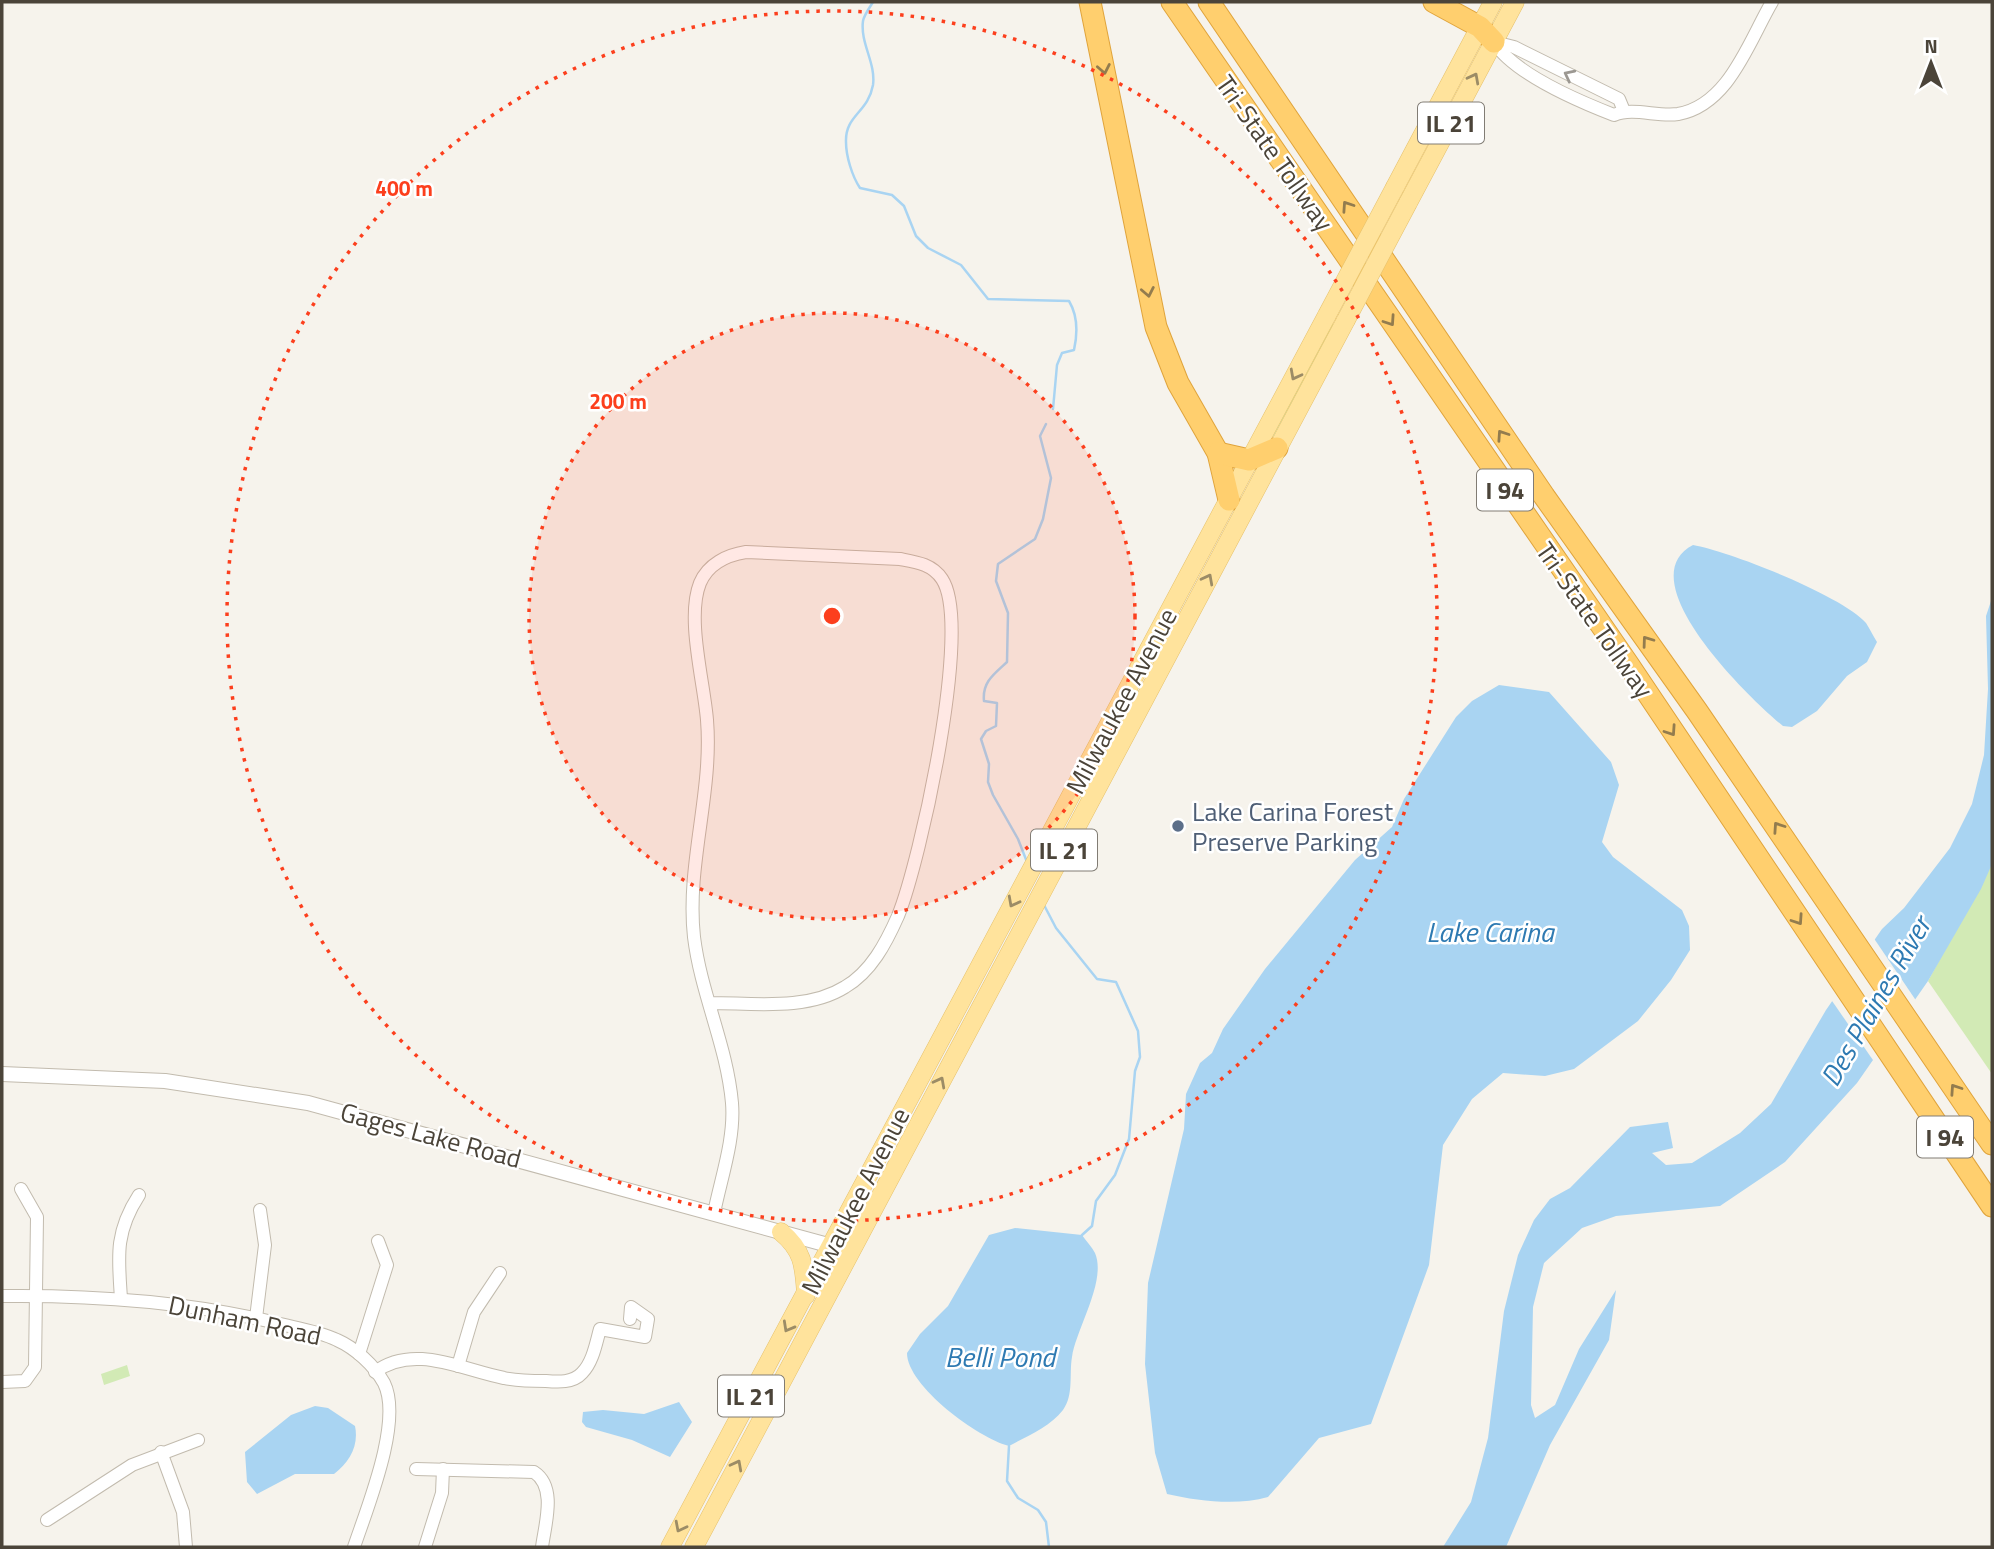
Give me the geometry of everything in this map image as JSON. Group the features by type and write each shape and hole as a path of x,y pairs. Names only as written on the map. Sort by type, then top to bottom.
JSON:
{"highway":[{"path":"1090,2 1156,327 1183,392 1218,453 1228,500"},
{"name":"Tri-State Tollway","path":"1172,2 1628,664 1837,979 1992,1206"},
{"name":"Tri-State Tollway","path":"1209,2 1544,496 1697,711 1992,1144"},
{"path":"1434,2 1487,34"},
{"path":"1218,453 1249,460 1277,448"}],"main road":[{"name":"Milwaukee Avenue","path":"694,1547 841,1248 1408,204 1487,34 1493,2"},
{"name":"Milwaukee Avenue","path":"670,1547 806,1295 841,1248 893,1126 1395,187 1487,34 1515,2"},
{"path":"781,1232 792,1241 804,1259 806,1295"}],"street":[{"path":"1487,34 1504,58 1584,103 1614,115 1624,111 1675,114 1710,100 1726,84 1772,2"},
{"path":"1487,34 1619,99 1624,111"},
{"path":"710,1003 778,1004 817,999 844,989 866,970 884,943 906,890 945,717 951,613 947,592 934,570 922,563 900,559 734,554 709,569 698,592 695,607 707,722 708,772 694,887 694,936 732,1104 727,1154 713,1213"},
{"name":"Gages Lake Road","path":"2,1074 152,1080 244,1091 308,1103 841,1248"},
{"path":"2,1382 21,1382 33,1373 37,1217 21,1189"},
{"path":"121,1298 118,1259 124,1218 139,1195"},
{"path":"256,1318 265,1245 260,1210"},
{"path":"359,1354 387,1265 378,1241"},
{"path":"458,1366 474,1312 500,1273"},
{"name":"Dunham Road","path":"2,1296 121,1298 256,1318 325,1335 359,1354 384,1384 389,1408 387,1436 355,1547"},
{"path":"375,1372 391,1362 411,1358 519,1380 569,1380 582,1373 590,1361 600,1329 645,1337 648,1319 631,1307 630,1319"},
{"path":"47,1520 132,1465 198,1440"},
{"path":"161,1452 183,1513 187,1547"},
{"path":"416,1469 529,1471 543,1479 548,1494 542,1547"},
{"path":"425,1547 442,1493 443,1469"}],"green space":[{"path":"1331,321 1335,326 1273,437 1270,435"},
{"path":"1992,864 1992,1074 1928,981"},
{"path":"127,1365 130,1376 104,1385 101,1374"}],"water":[{"path":"1693,545 1732,556 1784,576 1853,612 1866,623 1877,642 1867,662 1847,676 1817,711 1792,727 1783,726 1723,667 1684,611 1674,585 1676,562"},
{"name":"Des Plaines River","path":"1992,598 1992,864 1981,889 1928,981 1857,1083 1785,1162 1720,1206 1616,1216 1582,1228 1544,1263 1533,1307 1531,1405 1535,1418 1555,1405 1579,1349 1616,1290 1609,1340 1550,1445 1506,1547 1443,1547 1471,1502 1488,1438 1504,1311 1518,1255 1534,1220 1550,1199 1570,1188 1630,1127 1668,1122 1673,1148 1652,1153 1666,1165 1692,1163 1740,1133 1771,1104 1826,1010 1882,929 1904,908 1950,848 1972,804 1984,755 1988,689 1986,616"},
{"name":"Lake Carina","path":"1499,685 1549,692 1611,762 1619,785 1602,842 1613,857 1682,910 1689,926 1690,950 1671,980 1638,1021 1574,1069 1545,1076 1503,1073 1472,1099 1443,1145 1429,1265 1371,1424 1319,1438 1268,1497 1218,1501 1167,1494 1155,1453 1145,1364 1148,1283 1184,1129 1186,1094 1200,1063 1212,1053 1223,1029 1265,969 1355,860 1392,827 1404,799 1456,717 1472,701"},
{"name":"Belli Pond","path":"1015,1228 1082,1235 1095,1253 1098,1264 1094,1291 1072,1357 1070,1391 1066,1404 1052,1421 1009,1446 980,1433 946,1409 919,1380 910,1366 907,1353 920,1334 948,1306 989,1235"},
{"path":"679,1402 692,1422 670,1457 632,1440 586,1427 582,1422 583,1412 603,1410 644,1414"},
{"path":"315,1406 328,1408 355,1426 356,1440 349,1459 334,1474 295,1474 257,1494 247,1482 245,1452 291,1415"}],"pier":[{"path":"1873,937 1917,1002 1875,1063 1830,998"}],"waterway":[{"path":"873,2 864,19 863,29 873,85 867,102 849,126 846,142 854,178 860,188 892,195 904,206 916,236 928,248 961,265 988,299 1069,301 1076,318 1077,331 1074,350 1062,353 1057,365 1053,409"},
{"path":"1027,862 988,782 989,764 981,739 986,731 996,726 997,703 984,701 985,689 990,679 1007,662 1008,613 996,581 998,564 1035,539 1043,519 1051,478 1040,436 1046,424"},
{"path":"1044,905 1056,928 1097,979 1116,982 1138,1031 1140,1057 1135,1071 1129,1139 1115,1175 1096,1201 1092,1226 1082,1235"},
{"path":"1009,1446 1007,1481 1018,1498 1038,1510 1046,1522 1049,1547"}],"place":[{"name":"Lake Carina Forest Preserve Parking","path":"1178,826"}]}
